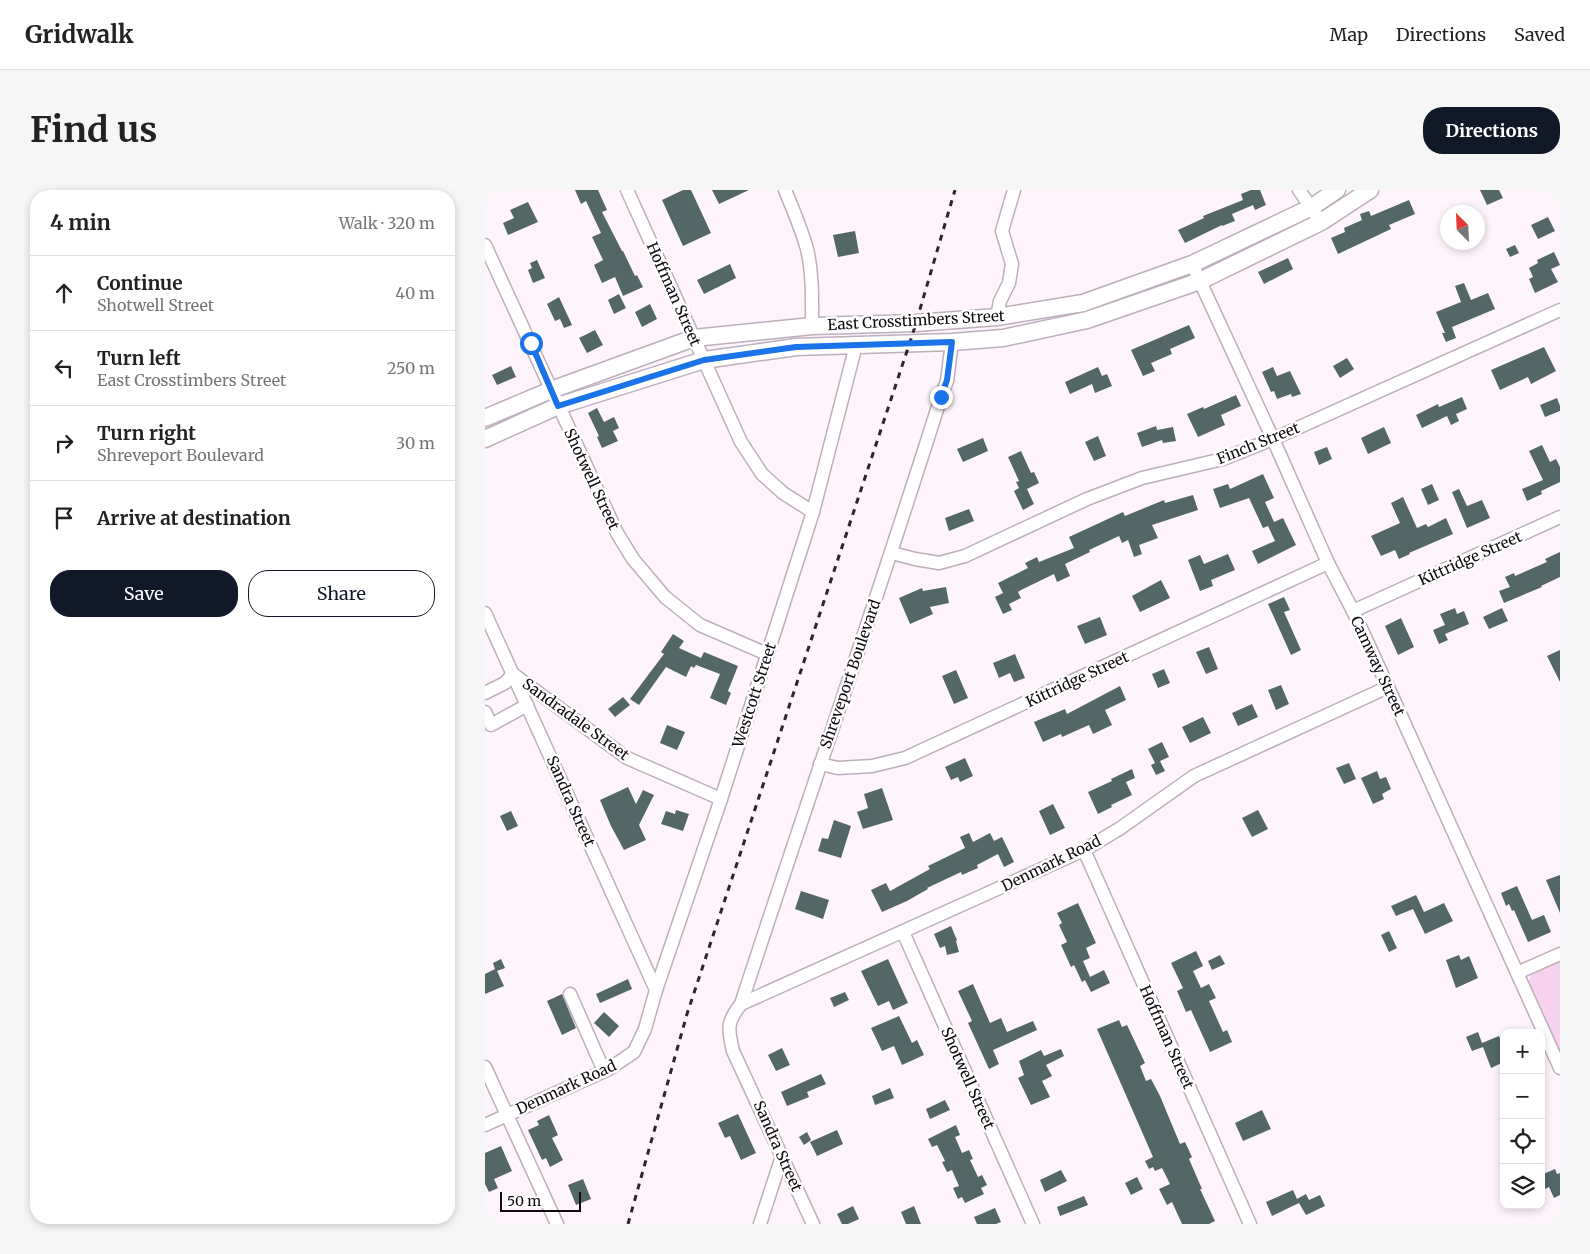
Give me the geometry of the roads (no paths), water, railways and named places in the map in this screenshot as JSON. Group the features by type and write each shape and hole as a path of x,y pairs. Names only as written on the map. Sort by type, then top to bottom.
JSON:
{"main road":[{"name":"East Crosstimbers Street","path":"485,418 551,390 694,338 812,326 916,323 997,317 1083,303 1193,264 1312,208 1337,190"},
{"name":"East Crosstimbers Street","path":"485,439 558,406 704,360 796,347 952,342 1003,338 1087,320 1200,281 1321,222 1370,190"}],"street":[{"name":"Hoffman Street","path":"627,190 741,442 762,474 783,493 813,512"},
{"path":"785,190 795,212 807,249 812,285 812,326"},
{"path":"997,317 1000,301 1009,283 1012,264 1002,231 1014,190"},
{"path":"1299,190 1321,222"},
{"name":"Shotwell Street","path":"485,245 617,533 633,559 665,597 701,625 767,654"},
{"name":"Camway Street","path":"1193,264 1328,563 1353,611 1388,687 1560,1068"},
{"name":"Finch Street","path":"892,553 915,559 939,562 965,556 1087,499 1142,478 1223,459 1273,439 1560,310"},
{"name":"Shreveport Boulevard","path":"741,1004 819,764 892,553 947,380 952,342"},
{"name":"Westcott Street","path":"639,1041 645,1029 721,799 813,512 857,345"},
{"name":"Kittridge Street","path":"1353,611 1560,517"},
{"name":"Kittridge Street","path":"819,764 838,768 872,766 905,758 1328,563"},
{"name":"Sandra Street","path":"485,613 489,630 513,674 657,990"},
{"path":"485,693 505,683 513,674"},
{"name":"Sandradale Street","path":"513,674 627,758 721,799"},
{"name":"Denmark Road","path":"741,1004 1084,850 1119,829 1194,776 1388,687"},
{"path":"485,712 491,725 527,705"},
{"name":"Hoffman Street","path":"1084,850 1250,1224"},
{"name":"Shotwell Street","path":"903,932 1033,1224"},
{"path":"1517,973 1560,954"},
{"path":"571,994 604,1071"},
{"name":"Sandra Street","path":"741,1004 733,1014 728,1030 733,1051 765,1116 813,1224"},
{"name":"Denmark Road","path":"485,1125 604,1071 634,1052 639,1041"},
{"path":"485,1067 557,1224"},
{"path":"760,1224 782,1156"}],"railway":[{"path":"628,1224 687,1014 913,333 955,190"}]}
